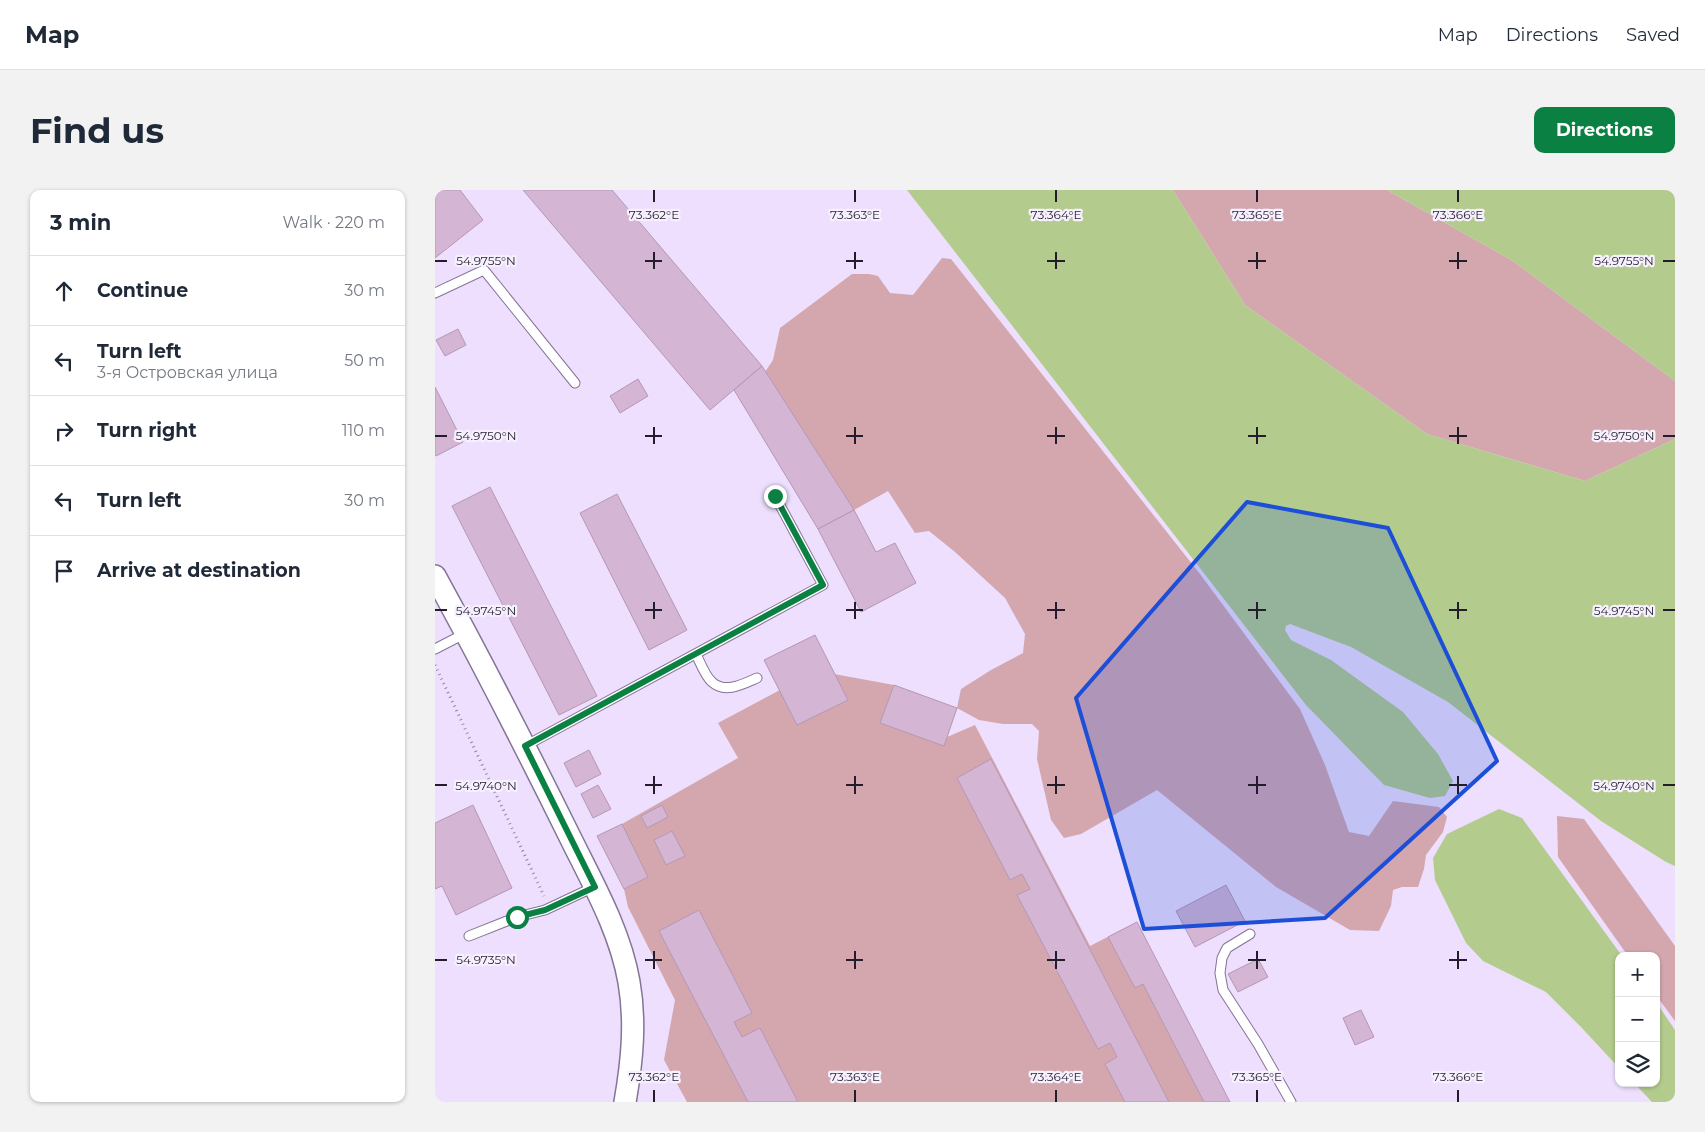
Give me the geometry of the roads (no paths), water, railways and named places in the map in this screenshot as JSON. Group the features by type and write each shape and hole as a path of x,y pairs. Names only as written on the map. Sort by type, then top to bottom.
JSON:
{"street":[{"path":"435,576 525,746 595,887 618,938 629,981 633,1023 631,1068 625,1102"}],"lane":[{"path":"435,294 484,270 575,383"},
{"path":"525,746 823,585 775,496"},
{"path":"435,649 466,633"},
{"path":"696,654 711,682 722,687 737,687 757,678"},
{"path":"469,936 517,917 550,908 595,887"},
{"path":"1250,934 1227,948 1222,958 1220,973 1223,990 1258,1044 1291,1102"}]}
